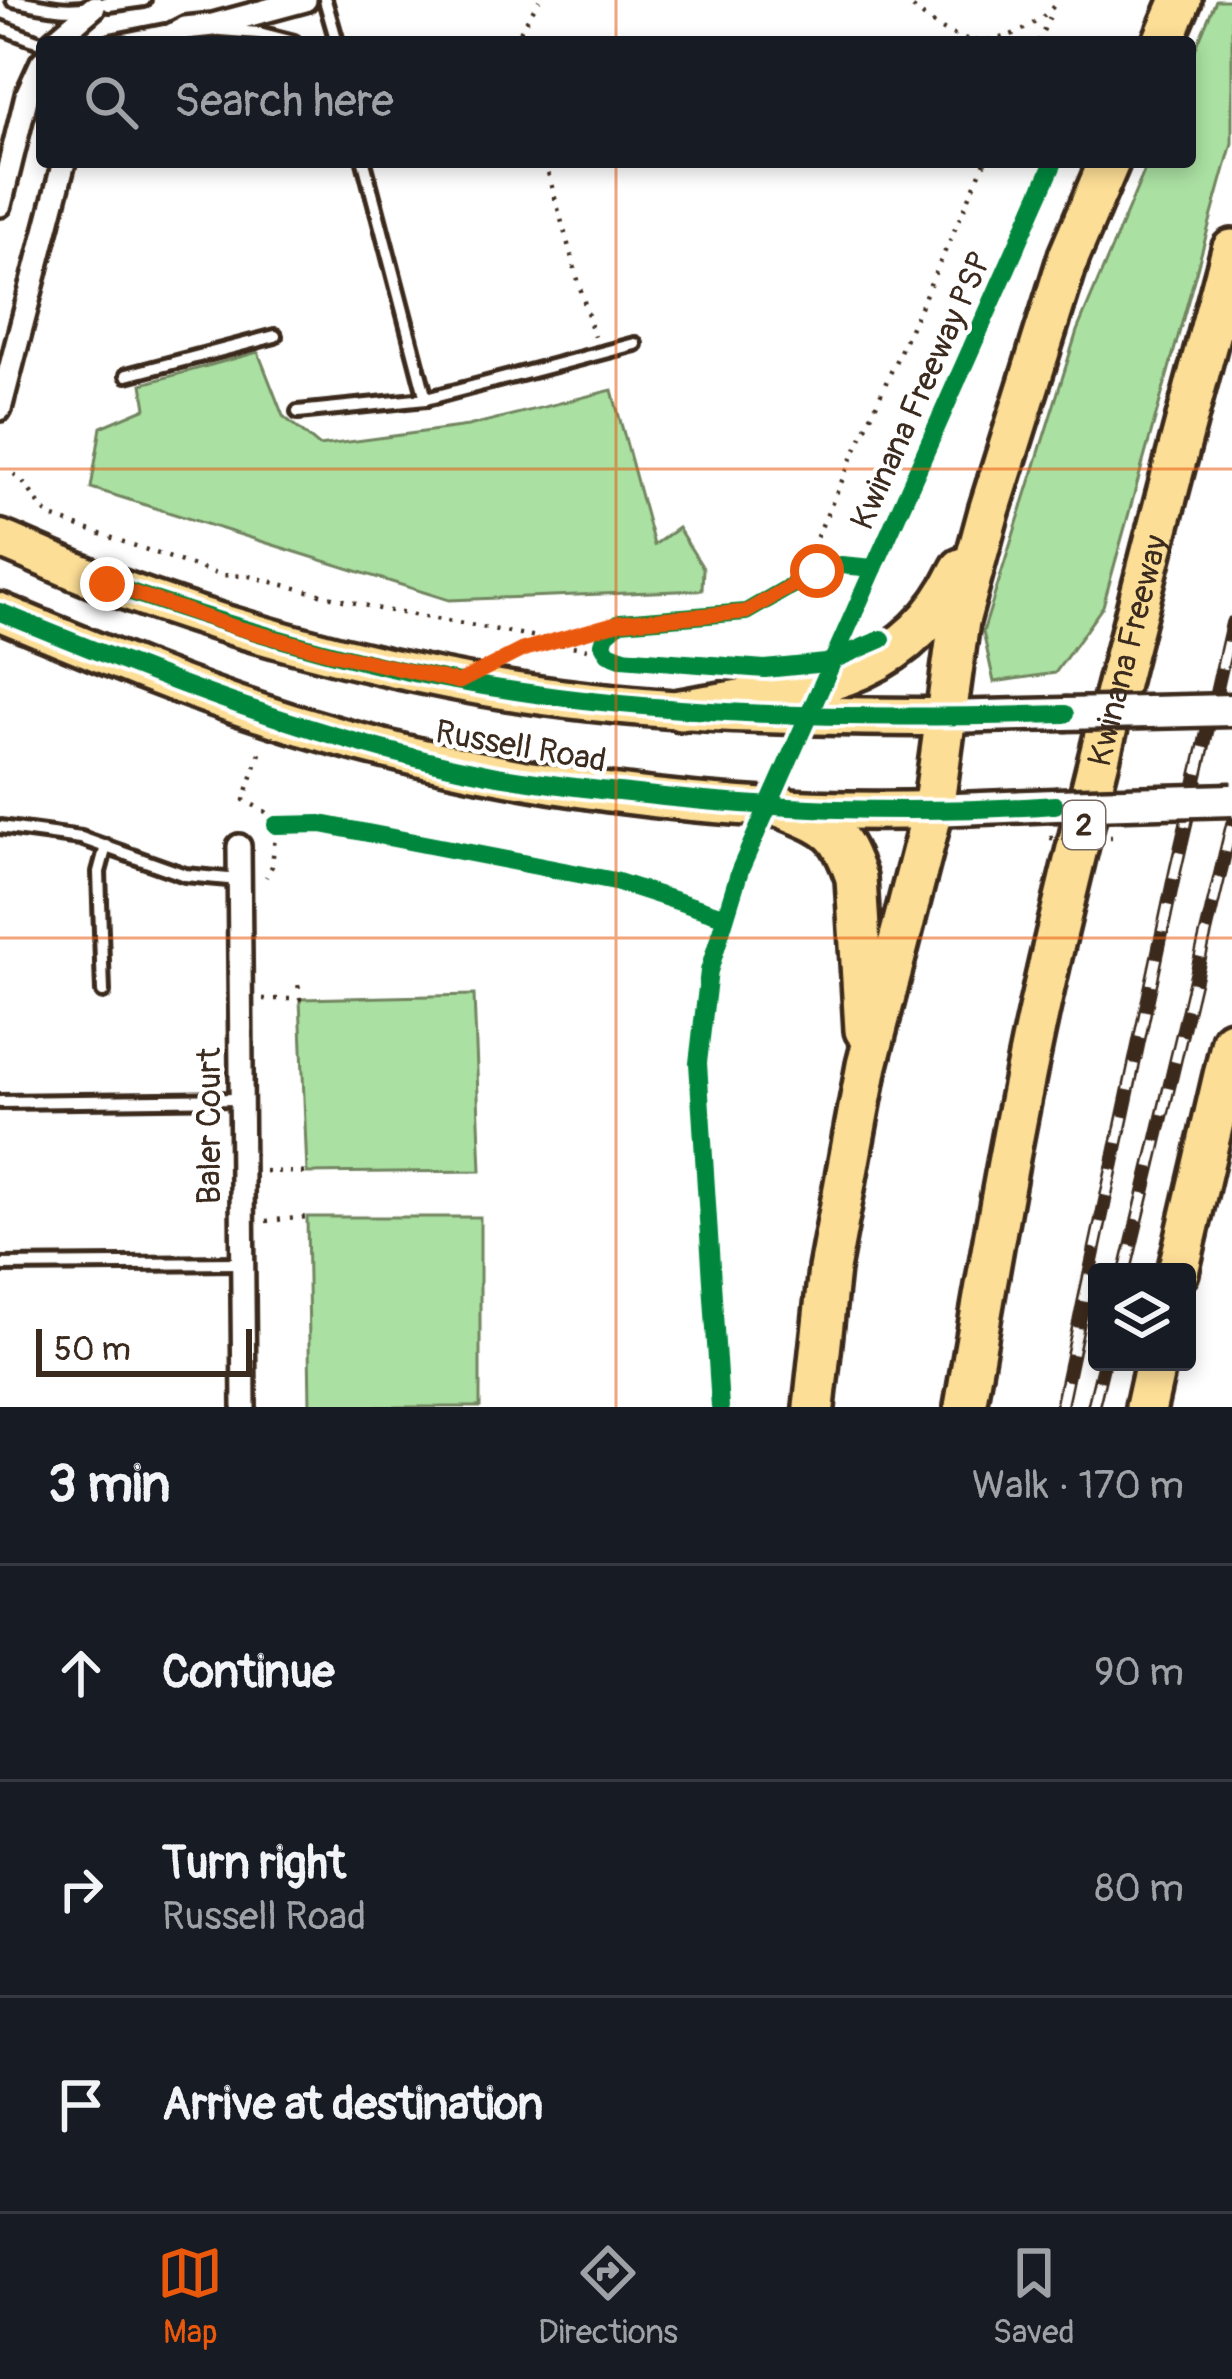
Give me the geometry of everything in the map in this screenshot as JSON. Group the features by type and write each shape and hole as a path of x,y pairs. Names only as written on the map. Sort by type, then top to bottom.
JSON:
{"highway":[{"path":"1165,36 1181,0"},
{"path":"814,1407 829,1269 868,1065 933,810 959,621 988,512 1069,256 1106,168"},
{"name":"Kwinana Freeway","path":"965,1407 1054,944 1232,250"},
{"path":"680,710 816,685 865,668 895,651 924,626 954,582 988,512"},
{"path":"782,807 827,826 843,845 856,878 868,1065"},
{"path":"1180,1263 1232,1041"},
{"path":"1146,1407 1154,1371"}],"main road":[{"name":"Russell Road","path":"0,539 82,574 234,627 445,680 570,699 767,716 1232,710"},
{"name":"Russell Road","path":"0,612 140,670 291,723 427,760 572,787 782,807 933,810 1232,800"}],"street":[{"path":"170,36 185,28 305,0"},
{"path":"60,36 103,2"},
{"path":"0,205 36,75"},
{"path":"0,409 62,168"},
{"name":"Baler Court","path":"239,846 244,1407"}],"lane":[{"path":"13,0 62,10 145,0"},
{"path":"326,0 335,36"},
{"path":"0,27 36,41"},
{"path":"142,36 185,28 271,36"},
{"path":"366,168 426,399"},
{"path":"127,375 275,336"},
{"path":"298,412 426,399 635,344"},
{"path":"0,827 81,838 185,875 238,880"},
{"path":"103,992 99,872 106,846"},
{"path":"0,1102 241,1099"},
{"path":"0,1265 241,1263"}],"path":[{"path":"517,36 538,0"},
{"path":"904,0 958,36"},
{"path":"1003,36 1024,31 1057,3"},
{"path":"1041,36 1057,3"},
{"path":"547,168 598,354"},
{"path":"789,586 982,168"},
{"path":"14,474 51,517 220,575 249,576 379,609 615,656"},
{"path":"82,574 145,550"},
{"path":"789,586 829,568"},
{"path":"522,650 622,623"},
{"path":"615,656 603,644 622,623"},
{"path":"244,800 260,753"},
{"path":"276,825 299,825"},
{"path":"1050,838 1112,837"},
{"path":"257,1000 300,999 298,982"},
{"path":"260,1171 307,1173"},
{"path":"260,1221 307,1217"}],"green space":[{"path":"1216,0 1232,0 1232,143 1103,606 1055,673 994,682 983,632 1077,331 1145,168 1196,168 1196,48"},
{"path":"258,352 283,416 319,446 468,426 612,390 654,545 678,528 703,568 702,590 449,600 91,488 101,427 146,408 142,384"},
{"path":"474,995 481,1171 307,1173 300,999"},
{"path":"307,1217 480,1217 480,1407 310,1407"}],"railway":[{"path":"1061,1407 1232,623"},
{"path":"1127,1263 1232,824"},
{"path":"1093,1407 1102,1371"}],"cycle path":[{"name":"Kwinana Freeway PSP","path":"720,1407 698,1063 709,971 740,870 1051,168"},
{"path":"874,568 841,565 817,571 746,612 620,622 606,634 603,644 608,653 621,658 765,669 826,663 882,639"},
{"path":"107,584 319,650 525,693 756,714 1065,714"},
{"path":"0,612 181,684 304,726 492,775 788,807 948,810 1055,805"},
{"path":"276,825 321,824 615,881 723,916"}],"route":[{"path":"107,584 234,627 459,682 522,650 620,622 746,612 817,571"}]}
